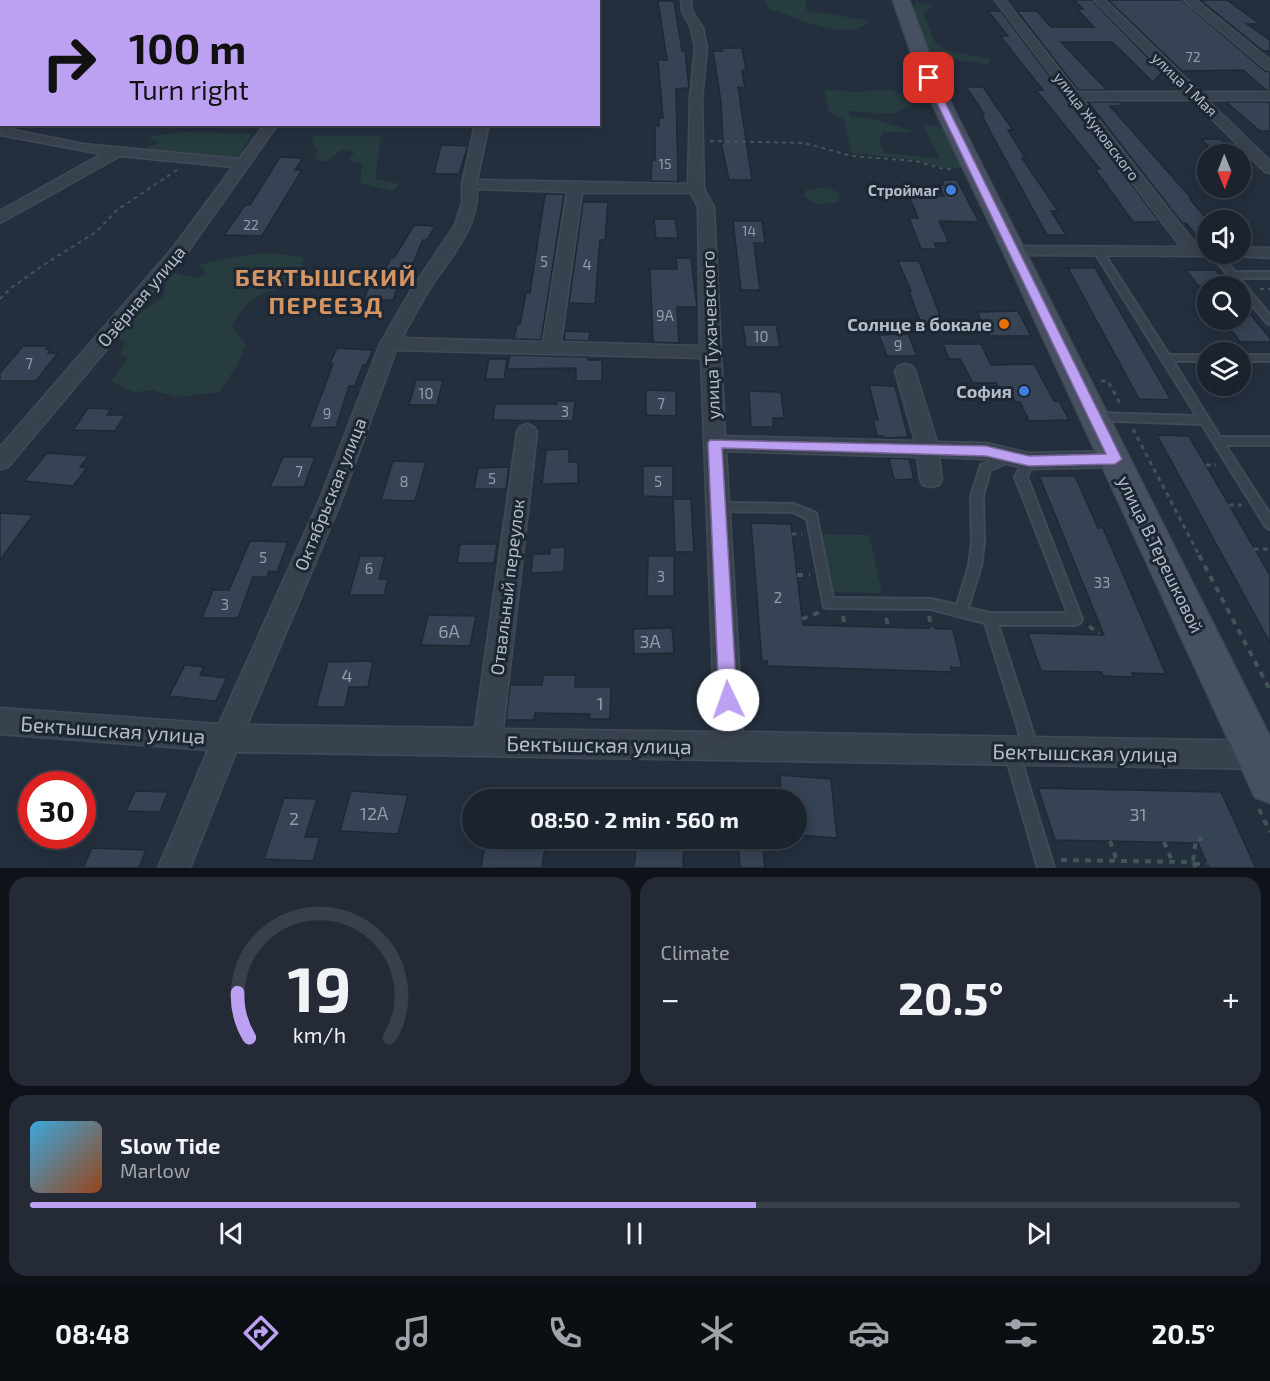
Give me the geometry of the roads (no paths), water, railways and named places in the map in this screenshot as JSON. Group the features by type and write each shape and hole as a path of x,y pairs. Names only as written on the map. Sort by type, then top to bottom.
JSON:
{"main road":[{"name":"улица В.Терешковой","path":"901,0 929,78 1115,459 1264,755 1263,792"}],"street":[{"name":"улица Тухачевского","path":"686,0 687,10 697,28 700,48 696,98 696,189 706,207 714,443 730,746"},
{"name":"улица Жуковского","path":"1000,0 1197,248"},
{"name":"улица 1 Мая","path":"1099,0 1199,96 1270,169"},
{"path":"1189,0 1270,66"},
{"path":"1074,96 1270,96"},
{"name":"Озёрная улица","path":"0,461 178,253 271,126"},
{"name":"Октябрьская улица","path":"174,868 226,738 331,499 389,344 418,292 464,225 471,202 469,184 482,126"},
{"path":"0,131 116,152 244,164"},
{"path":"0,218 116,152"},
{"path":"469,184 696,189"},
{"path":"551,348 575,188"},
{"path":"1015,251 1197,252"},
{"path":"1251,252 1270,253"},
{"path":"389,344 710,352"},
{"path":"905,371 926,441 931,479"},
{"name":"Отвальный переулок","path":"487,742 527,432"},
{"path":"714,443 986,451 1020,459 1115,459"},
{"name":"Бектышская улица","path":"0,721 226,738 1264,755"}],"lane":[{"path":"1098,251 1270,524"},
{"path":"1223,264 1270,321"},
{"path":"1232,275 1270,275"},
{"path":"1167,358 1197,358"},
{"path":"1251,358 1270,358"},
{"path":"1095,417 1205,420"},
{"path":"1217,441 1270,441"},
{"path":"718,507 794,508 812,516 828,603 931,604 990,618 1076,619 1021,477 1020,459 985,468 977,496 978,542 975,566 961,611"},
{"path":"990,618 1022,751 1045,864"}],"place":[{"name":"Строймаг","path":"951,190"},
{"name":"Солнце в бокале","path":"1004,324"},
{"name":"София","path":"1024,391"}],"district":[{"name":"БЕКТЫШСКИЙ ПЕРЕЕЗД","path":"326,290"}]}
